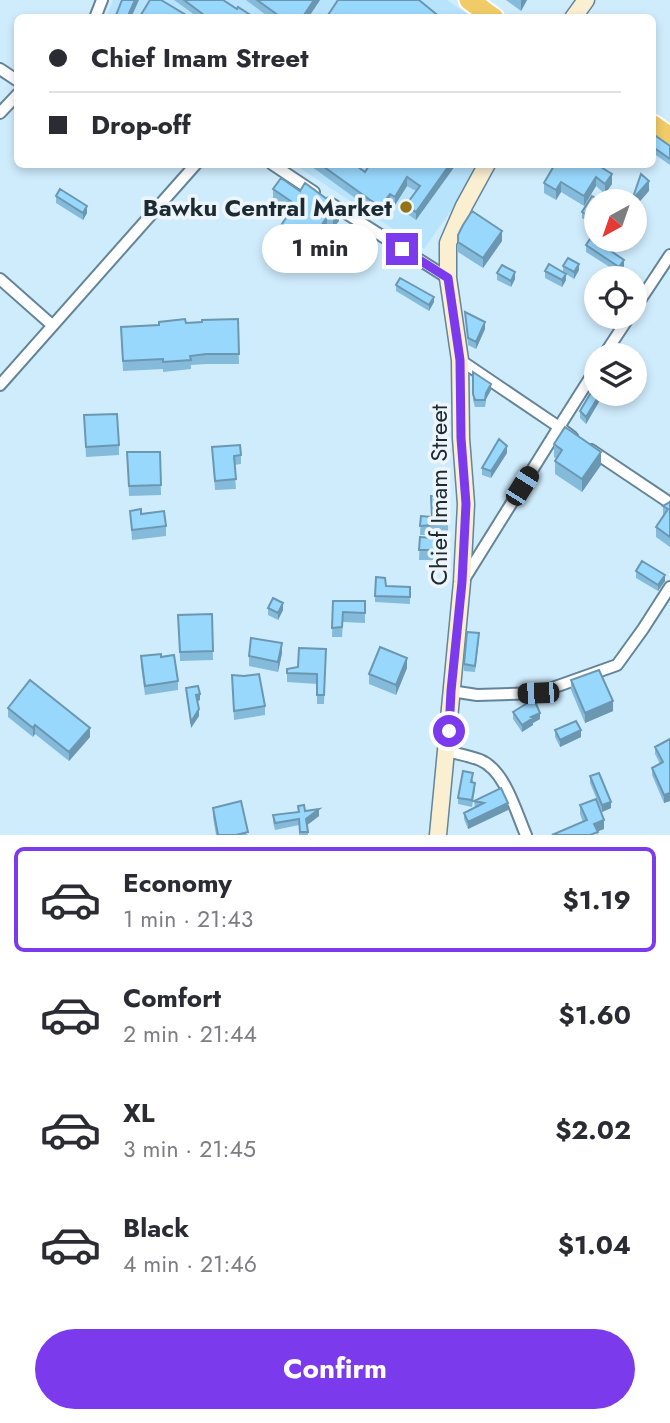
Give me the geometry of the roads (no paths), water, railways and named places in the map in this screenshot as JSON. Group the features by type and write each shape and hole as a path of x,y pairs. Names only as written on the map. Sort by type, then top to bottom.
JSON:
{"highway":[{"path":"469,0 488,14"}],"street":[{"path":"0,113 14,98"},
{"path":"0,385 192,168"},
{"path":"278,168 448,278"},
{"name":"Chief Imam Street","path":"438,835 462,582 466,504 461,438 460,360 448,278 448,243 484,168"},
{"path":"647,290 670,255"},
{"path":"0,279 52,325"},
{"path":"460,360 670,503"},
{"path":"462,582 584,388"},
{"path":"451,691 477,695 538,693 617,665 670,587"},
{"path":"447,751 482,761 495,770 526,835"}],"place":[{"name":"Bawku Central Market","path":"406,207"}]}
